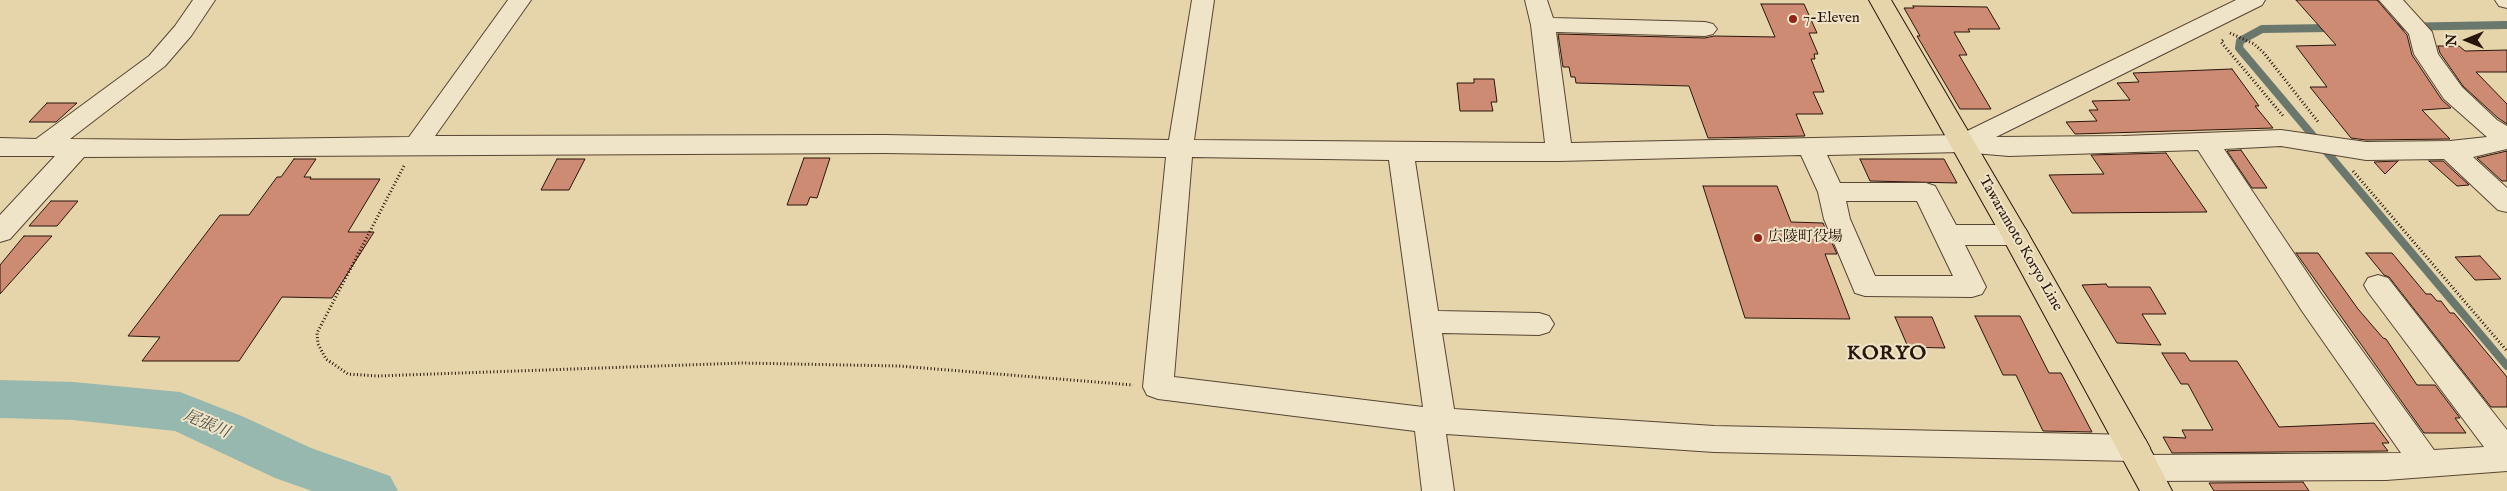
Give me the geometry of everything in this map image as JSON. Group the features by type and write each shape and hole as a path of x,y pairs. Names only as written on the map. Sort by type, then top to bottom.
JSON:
{"main road":[{"name":"Tawaramoto Koryo Line","path":"1880,0 2015,235 2145,469"}],"street":[{"path":"41,148 157,61 183,31 204,0"},
{"path":"416,145 520,0"},
{"path":"1204,0 1180,150 1158,387 1434,421 2145,469 2386,467 2507,458"},
{"path":"1536,0 1543,25 1559,152"},
{"path":"1962,143 2254,0"},
{"path":"2390,0 2416,28 2426,54 2453,93 2488,126 2507,139"},
{"path":"1543,25 1705,30"},
{"path":"0,147 76,149 416,145 884,144 1180,150 1559,152 1962,143 2028,146 2206,142 2274,138 2366,151 2474,148 2507,139"},
{"path":"2206,142 2312,303 2428,465"},
{"path":"1810,146 1831,192 1837,219 1865,286 1972,287 1926,192 1831,192"},
{"path":"0,232 76,149"},
{"path":"2450,150 2507,204"},
{"path":"1401,152 1425,322 1438,491"},
{"path":"1948,235 2015,235"},
{"path":"2378,285 2507,453"},
{"path":"1425,322 1539,324"}],"path":[{"path":"2303,141 2220,42 2232,34 2254,44 2264,53 2325,131 2333,147 2507,351"},
{"path":"416,145 317,332 318,344 326,359 348,374 377,376 752,364 900,366 1158,387"}],"building":[{"path":"2296,0 2377,0 2407,35 2412,55 2442,100 2451,108 2422,110 2450,139 2366,140 2351,138 2310,87 2327,87 2296,46 2336,45"},
{"path":"1761,4 1804,4 1817,33 1809,33 1818,54 1814,54 1815,59 1811,59 1824,92 1813,92 1823,114 1796,114 1805,136 1708,138 1689,86 1576,83 1575,77 1571,77 1569,67 1563,67 1558,34 1705,38 1714,36 1775,37"},
{"path":"1913,6 1987,7 2000,29 1968,29 1970,32 1954,32 1967,55 1959,55 1991,109 1960,109 1917,36 1920,36 1904,8 1914,8"},
{"path":"2438,46 2459,46 2465,51 2507,50 2507,72 2476,72 2507,104 2507,124 2463,86 2440,53"},
{"path":"2232,69 2259,106 2255,106 2273,128 2075,134 2066,122 2097,121 2089,110 2098,110 2092,101 2130,100 2117,83 2139,82 2133,73"},
{"path":"1474,79 1494,79 1497,102 1491,102 1493,111 1460,111 1457,83 1474,83"},
{"path":"47,103 77,103 56,122 29,122"},
{"path":"2241,150 2267,188 2252,188 2227,151"},
{"path":"2507,151 2507,181 2502,181 2477,158"},
{"path":"2166,153 2207,212 2072,213 2049,175 2104,174 2091,155"},
{"path":"804,158 830,158 817,198 810,197 807,205 787,205"},
{"path":"294,159 316,159 304,177 311,177 310,179 380,179 348,232 374,232 332,298 282,297 239,361 142,361 160,337 128,336 220,215 249,215 277,177 281,177"},
{"path":"557,159 585,159 569,190 541,190"},
{"path":"1860,159 1944,159 1957,183 1870,181"},
{"path":"2398,161 2385,174 2374,162"},
{"path":"2429,161 2443,161 2469,185 2457,186"},
{"name":"広陵町役場","path":"1703,186 1777,186 1791,222 1823,223 1837,254 1825,254 1850,319 1745,318"},
{"path":"51,201 78,201 57,226 29,226"},
{"path":"24,236 52,236 0,294 0,265"},
{"path":"2296,253 2318,253 2358,309 2383,338 2386,339 2417,385 2435,385 2460,418 2455,418 2466,433 2424,433"},
{"path":"2366,253 2392,253 2426,294 2431,294 2437,301 2441,301 2450,313 2454,313 2507,377 2507,407 2491,407 2389,277 2384,275"},
{"path":"2480,256 2501,279 2475,280 2455,257"},
{"path":"2106,284 2108,287 2150,287 2166,314 2142,314 2161,345 2117,343 2082,285"},
{"path":"1975,316 2020,316 2049,373 2061,373 2092,432 2043,431 2016,375 2003,375"},
{"path":"1895,317 1932,317 1945,348 1908,347"},
{"path":"2162,353 2185,353 2190,361 2237,361 2279,427 2374,423 2389,443 2382,443 2388,451 2172,453 2163,437 2186,438 2182,430 2213,430 2188,384 2181,384"},
{"path":"2303,482 2309,491 2214,491 2209,483"}],"waterway":[{"path":"2391,27 2507,25"},
{"path":"2329,28 2262,29 2240,41 2239,48 2507,366"},
{"name":"尾張川","path":"0,399 73,401 180,412 227,431 293,463 372,491"}],"place":[{"name":"7-Eleven","path":"1793,19"},
{"name":"広陵町役場","path":"1758,238"}],"district":[{"name":"KORYO","path":"1887,355"}]}
